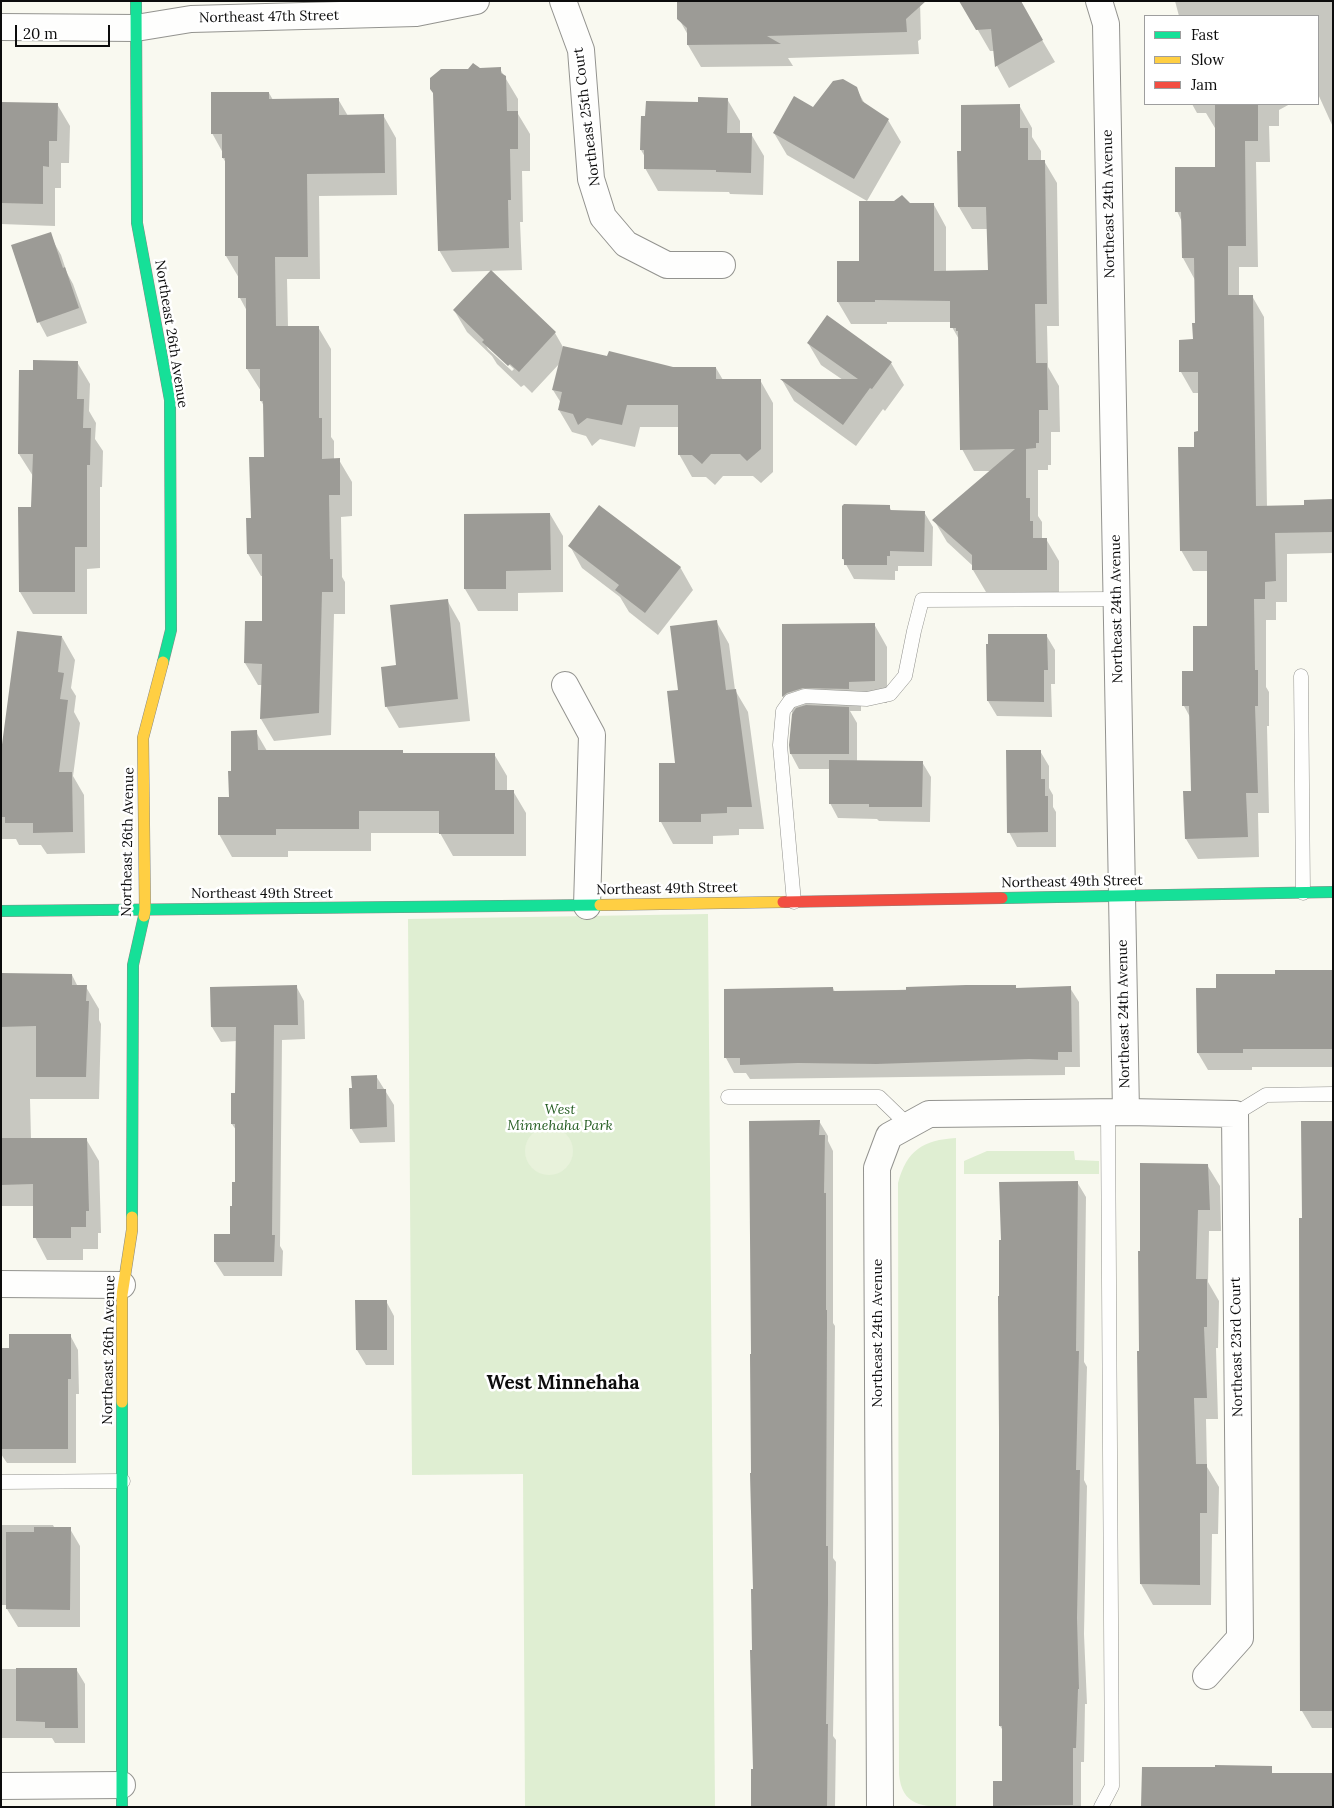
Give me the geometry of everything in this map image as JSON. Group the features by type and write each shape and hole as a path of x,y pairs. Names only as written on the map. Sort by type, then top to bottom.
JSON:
{"street":[{"name":"Northeast 26th Avenue","path":"122,1796 122,1286 132,1230 133,965 144,910 143,738 171,630 170,400 137,223 136,1"},
{"name":"Northeast 47th Street","path":"1,28 136,28 190,19 416,13 476,1"},
{"name":"Northeast 25th Court","path":"563,1 581,50 591,179 603,217 626,244 668,265 722,265"},
{"name":"Northeast 24th Avenue","path":"880,1807 877,1168 889,1136 930,1114 1117,1112 1123,896 1106,24 1100,1"},
{"path":"565,685 592,735 587,906"},
{"name":"Northeast 49th Street","path":"1,911 587,906 1333,892"},
{"path":"1117,1112 1234,1114"},
{"name":"Northeast 23rd Court","path":"1206,1676 1240,1638 1234,1114"},
{"path":"1,1284 122,1286"},
{"path":"1,1786 122,1796"}],"lane":[{"path":"794,902 780,745 783,711 790,701 805,696 867,699 890,694 905,676 922,600 1117,598"},
{"path":"1301,676 1303,893"},
{"path":"1234,1114 1266,1095 1333,1094"},
{"path":"728,1096 879,1096 908,1125"},
{"path":"1101,1807 1112,1786 1117,1112"},
{"path":"1,1482 123,1481"}],"green space":[{"name":"West Minnehaha Park","path":"708,914 715,1807 525,1807 523,1474 412,1475 408,919"},
{"path":"549,1127 558,1129 566,1134 571,1142 573,1151 571,1160 566,1168 558,1173 549,1175 540,1173 532,1168 527,1160 525,1151 527,1142 532,1134 540,1129"},
{"path":"956,1138 956,1807 934,1807 925,1806 910,1799 905,1794 901,1785 899,1774 898,1183 906,1162 918,1149 934,1141"},
{"path":"987,1151 1074,1151 1075,1160 1099,1161 1099,1174 964,1174 964,1161"}],"building":[{"path":"677,1 926,1 906,19 907,32 767,36 781,44 687,45 687,28 677,19"},
{"path":"959,1 1021,1 1043,40 995,67 991,29 976,30"},
{"path":"473,63 480,68 501,67 501,73 506,76 507,111 518,111 518,149 510,149 511,200 508,200 509,248 438,251 433,93 430,89 430,78 441,69 468,69"},
{"path":"843,79 857,87 862,101 889,119 854,179 773,133 794,96 813,107 833,81"},
{"path":"211,92 269,92 269,99 339,98 339,115 384,114 385,173 307,174 308,257 275,257 276,326 319,326 319,418 322,418 322,459 340,458 340,495 329,495 330,559 333,559 333,592 322,592 319,713 260,719 262,664 244,663 245,621 262,621 262,554 247,554 246,518 251,518 249,457 264,457 263,401 260,401 260,369 246,369 246,298 238,298 238,256 225,256 225,158 222,158 222,134 211,134"},
{"path":"698,97 728,98 727,133 752,133 751,173 716,172 716,170 644,169 644,150 640,150 641,116 645,116 646,101 698,102"},
{"path":"1,102 58,103 57,141 49,141 49,167 43,166 43,204 1,203"},
{"path":"1020,104 1020,128 1028,128 1028,160 1045,160 1047,304 1035,304 1036,363 1047,363 1048,410 1039,410 1039,443 1036,443 1036,448 1026,449 1026,498 1030,498 1030,521 1033,521 1033,538 1047,538 1047,570 972,570 972,555 932,520 1015,449 960,450 958,331 956,331 956,328 950,328 950,301 875,300 875,302 837,302 837,261 859,261 859,201 894,201 902,195 910,203 934,203 934,271 988,270 986,207 958,207 957,151 961,151 961,105"},
{"path":"1215,105 1258,105 1258,141 1245,141 1246,246 1228,246 1228,295 1253,295 1256,506 1304,505 1304,500 1333,499 1333,532 1275,533 1276,581 1265,582 1265,599 1254,599 1255,670 1258,670 1258,706 1255,706 1258,793 1246,793 1248,837 1185,839 1183,791 1191,791 1189,706 1182,706 1182,671 1193,671 1193,626 1207,626 1207,551 1180,551 1178,447 1194,447 1194,432 1198,431 1198,372 1179,372 1179,340 1193,339 1192,323 1195,323 1194,258 1182,258 1181,212 1175,212 1175,167 1215,167"},
{"path":"51,232 79,308 37,323 11,245"},
{"path":"491,270 556,332 519,372 510,364 508,366 482,342 484,340 453,310"},
{"path":"827,315 892,362 843,425 780,379 858,379 807,343"},
{"path":"563,346 607,356 609,351 673,367 716,367 716,379 761,379 761,449 747,461 740,454 711,454 702,464 692,455 678,455 678,405 627,405 622,425 587,418 578,425 573,414 558,410 562,392 552,390"},
{"path":"33,360 78,361 77,399 84,399 83,428 91,428 90,465 87,465 87,547 75,547 75,592 19,592 18,507 31,507 33,454 18,454 19,370 33,370"},
{"path":"844,504 890,505 890,510 925,511 924,552 890,551 890,556 887,556 887,565 844,565 844,559 842,559 842,506"},
{"path":"599,505 681,567 645,613 615,590 619,585 568,546"},
{"path":"550,513 551,570 506,571 506,589 464,589 464,514"},
{"path":"448,599 458,699 385,707 381,667 396,665 390,605"},
{"path":"717,620 726,690 736,689 752,807 727,807 727,813 701,814 701,822 659,822 659,763 675,763 667,691 678,690 670,626"},
{"path":"875,623 875,681 849,682 849,689 803,688 787,693 782,697 782,624"},
{"path":"17,631 62,636 58,672 64,673 60,699 68,700 59,772 72,772 73,832 33,833 33,823 5,823 5,817 1,817 1,752"},
{"path":"988,634 1047,634 1048,670 1044,670 1044,702 987,701 986,644 988,644"},
{"path":"806,705 849,707 849,754 790,754 792,714 796,708"},
{"path":"257,730 258,750 403,750 403,753 495,753 495,790 514,790 514,834 439,834 439,811 359,811 359,829 276,829 276,835 218,835 218,797 229,797 228,771 231,771 231,731"},
{"path":"1006,750 1041,750 1041,779 1045,779 1045,796 1048,796 1048,832 1007,833"},
{"path":"829,760 923,761 922,807 869,807 869,804 829,804"},
{"path":"1275,970 1333,970 1333,1049 1243,1049 1243,1053 1197,1053 1196,988 1216,988 1216,974 1275,974"},
{"path":"1,973 72,974 72,985 87,985 86,1001 89,1001 86,1077 36,1077 36,1026 1,1027"},
{"path":"297,985 298,1025 274,1025 272,1235 275,1235 274,1262 214,1262 214,1234 230,1234 232,1182 235,1182 235,1124 231,1124 231,1093 235,1093 236,1027 211,1027 210,987"},
{"path":"1016,985 1016,988 1071,986 1072,1052 1058,1052 1058,1060 1029,1059 876,1064 798,1063 740,1065 740,1058 724,1058 724,989 833,987 833,991 906,990 906,987"},
{"path":"377,1075 377,1089 386,1089 387,1127 350,1129 349,1088 352,1088 351,1076"},
{"path":"820,1120 819,1135 825,1135 824,1193 826,1193 827,1807 751,1807 751,1769 753,1769 750,1650 752,1650 751,1589 753,1589 750,1473 749,1121"},
{"path":"1301,1121 1333,1121 1333,1711 1300,1711 1299,1218 1302,1218"},
{"path":"1,1138 87,1138 89,1211 86,1211 86,1227 71,1227 71,1238 33,1238 33,1184 1,1185"},
{"path":"1140,1163 1208,1164 1210,1210 1198,1210 1196,1279 1207,1279 1207,1327 1204,1327 1207,1398 1194,1398 1196,1464 1207,1464 1207,1513 1200,1513 1200,1585 1140,1584 1137,1351 1139,1351 1138,1251 1140,1251"},
{"path":"1078,1181 1076,1351 1079,1351 1076,1470 1080,1470 1077,1618 1079,1689 1076,1748 1073,1748 1073,1805 993,1806 993,1781 1002,1781 1002,1726 999,1726 998,1296 999,1240 1001,1240 999,1182"},
{"path":"355,1300 387,1300 387,1350 356,1350"},
{"path":"9,1334 71,1334 71,1379 68,1379 68,1449 1,1449 1,1348 9,1348"},
{"path":"34,1527 71,1527 70,1610 6,1609 6,1532 34,1532"},
{"path":"16,1668 77,1668 78,1728 45,1728 45,1722 16,1721"},
{"path":"1215,1765 1272,1766 1272,1773 1333,1773 1333,1807 1141,1807 1142,1767 1215,1767"}],"traffic: fast":[{"path":"136,1 137,223 170,400 171,630 163,662"},
{"path":"1002,898 1333,892"},
{"path":"1,911 600,905"},
{"path":"132,1217 133,965 144,916"},
{"path":"122,1402 122,1807"}],"traffic: slow":[{"path":"144,916 143,738 163,662"},
{"path":"600,905 783,902"},
{"path":"122,1402 122,1295 132,1230 132,1217"}],"traffic: jam":[{"path":"783,902 1002,898"}],"district":[{"name":"West Minnehaha","path":"563,1384"}]}
